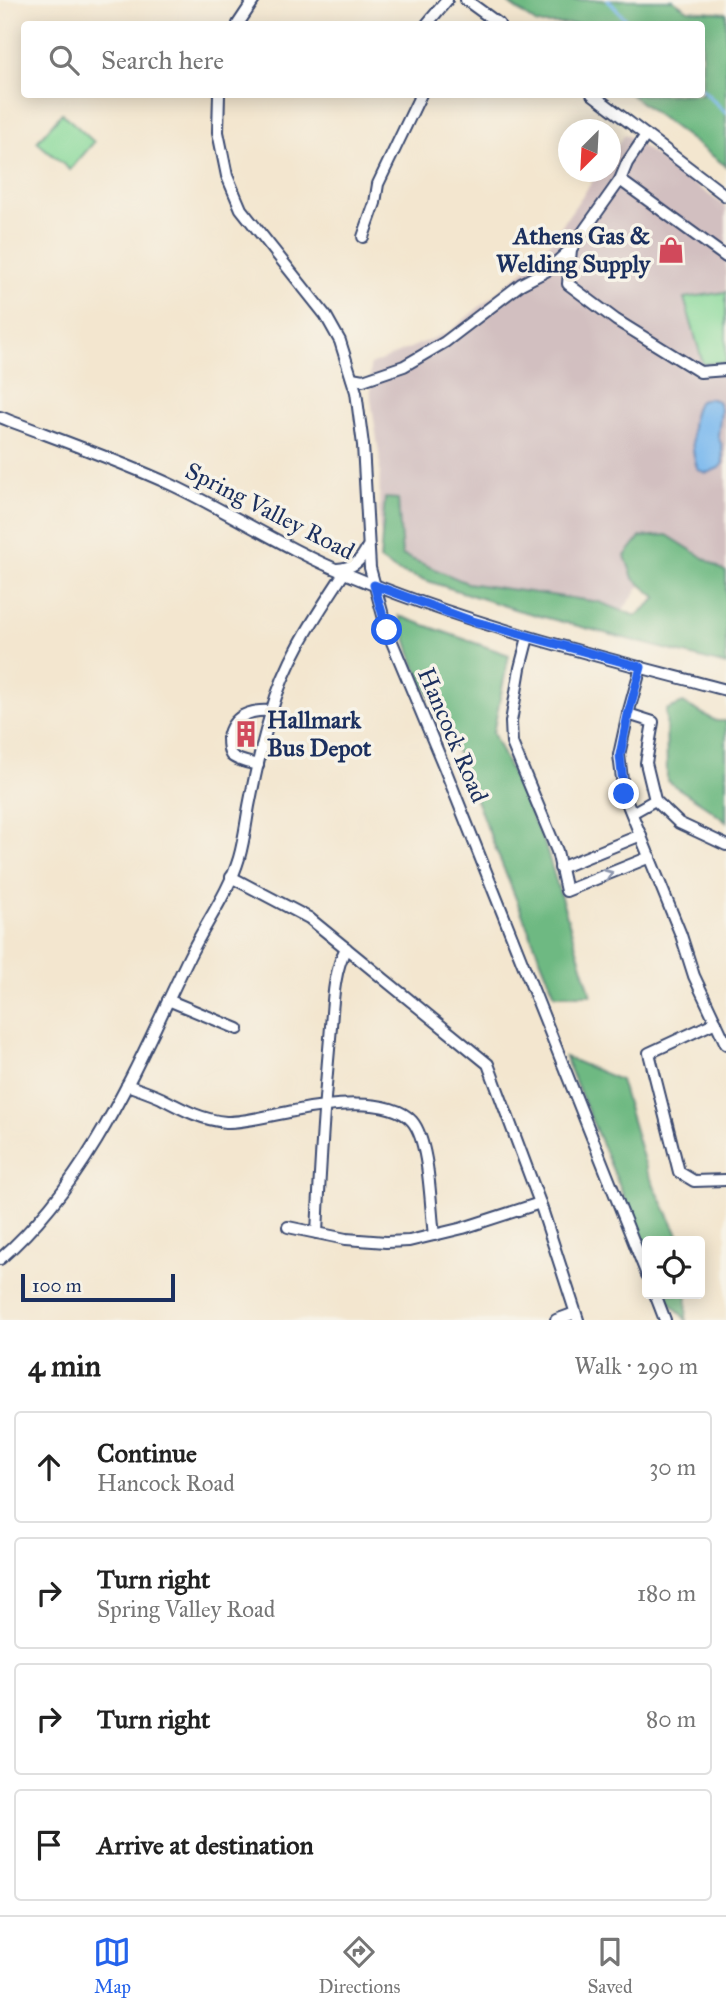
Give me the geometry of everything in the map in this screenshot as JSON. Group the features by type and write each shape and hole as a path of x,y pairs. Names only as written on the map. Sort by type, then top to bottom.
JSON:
{"street":[{"path":"240,21 254,0"},
{"path":"430,21 447,0"},
{"path":"467,0 495,21"},
{"name":"Hancock Road","path":"219,98 218,132 227,176 242,208 326,316 340,341 356,392 363,445 370,568 387,630 451,782 642,1262"},
{"path":"363,237 375,203 378,184 419,98"},
{"path":"597,98 726,195"},
{"path":"621,178 627,163 646,135"},
{"path":"621,181 726,257"},
{"path":"352,378 363,380 404,366 445,342 521,284 548,270 571,249 619,182"},
{"path":"571,249 568,284 616,320 700,372 726,370"},
{"name":"Spring Valley Road","path":"0,417 172,485 280,543 374,585 469,620 726,690"},
{"path":"0,1259 25,1238 79,1171 127,1085 239,859 271,711 285,671 340,571 359,562 368,545"},
{"path":"528,637 510,722 512,743 557,851 566,891 650,857"},
{"path":"641,667 620,755 624,794 681,935 694,976 726,1044"},
{"path":"258,765 240,760 231,754 228,747 229,736 236,720 243,715 261,710 271,711"},
{"path":"628,715 653,722 646,763 655,800 679,823 726,845"},
{"path":"632,813 655,800"},
{"path":"560,868 641,835"},
{"path":"231,877 309,918 488,1064 540,1203 577,1316 556,1320"},
{"path":"317,1233 323,1106 334,997 338,968 346,948"},
{"path":"168,1000 238,1028"},
{"path":"716,1022 649,1053 679,1172 694,1181 726,1180"},
{"path":"127,1085 193,1114 227,1122 323,1106 361,1104 397,1111 411,1120 421,1137 426,1160 433,1234"},
{"path":"288,1227 346,1238 409,1241 463,1228 540,1203"},
{"path":"657,1299 665,1320"}],"shaded area":[{"path":"625,134 726,207 726,292 685,298 703,363 726,362 726,584 665,552 609,629 485,597 383,551 379,524 380,460 371,399 370,365 450,331 538,259 592,182 621,182 621,140"}],"green space":[{"path":"504,0 673,0 688,10 726,13 726,166 635,98 705,98 705,21 533,21"},
{"path":"62,113 94,142 70,170 37,142"},
{"path":"726,292 726,362 703,364 684,298"},
{"path":"385,498 398,499 402,555 467,583 599,602 636,616 657,598 633,578 625,556 640,537 667,535 726,572 726,665 517,610 397,571 380,560"},
{"path":"399,616 509,655 493,733 545,845 591,995 555,995 457,753 415,666"},
{"path":"683,703 716,721 726,721 726,822 667,781 666,710"},
{"path":"565,1057 620,1080 647,1171 679,1236 642,1236 642,1239"},
{"path":"668,1299 687,1299 686,1320"}],"water":[{"path":"708,398 718,401 721,410 718,436 722,446 723,463 719,468 707,473 698,470 692,435 693,417 698,402"}],"waterway":[{"path":"608,0 627,21"},
{"path":"705,92 726,113"}],"place":[{"name":"Athens Gas & Welding Supply","path":"671,250"},
{"name":"Hallmark Bus Depot","path":"246,734"}],"route":[{"path":"387,630 374,585 469,620 641,667 620,755 624,794"}]}
